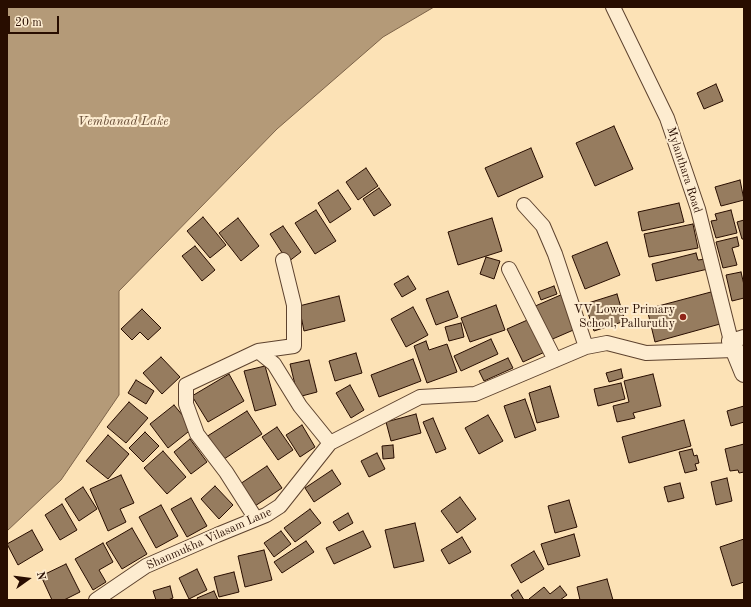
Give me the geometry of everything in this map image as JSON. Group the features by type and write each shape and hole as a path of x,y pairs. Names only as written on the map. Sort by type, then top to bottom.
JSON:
{"street":[{"name":"Mylanthara Road","path":"613,7 669,125 698,209 736,343"},
{"path":"524,205 543,226 555,254 586,347"},
{"path":"256,519 226,472 197,434 186,404 186,385 258,351 294,346 294,305 283,260"},
{"path":"509,269 555,360"},
{"name":"Shanmukha Vilasam Lane","path":"100,599 146,566 266,515 280,506 330,443 420,397 475,394 586,347 607,343 646,353 736,343"},
{"path":"736,343 744,373"},
{"path":"258,351 274,364 300,406 330,443"}],"water":[{"name":"Vembanad Lake","path":"7,7 434,7 383,37 277,129 119,291 119,395 61,480 7,531"}],"building":[{"path":"716,84 723,101 704,109 697,93"},
{"path":"614,126 633,169 595,186 576,143"},
{"path":"531,148 543,177 498,197 485,168"},
{"path":"366,168 378,186 358,200 346,182"},
{"path":"740,180 744,200 721,206 715,187"},
{"path":"379,188 391,205 374,216 363,199"},
{"path":"338,190 351,209 330,223 318,203"},
{"path":"679,203 684,222 642,231 638,212"},
{"path":"316,210 336,241 315,254 295,223"},
{"path":"731,210 737,233 716,238 711,221 717,220 715,214"},
{"path":"203,217 226,245 210,258 187,231"},
{"path":"238,218 259,246 241,261 219,233"},
{"path":"492,218 502,251 458,265 448,232"},
{"path":"744,220 744,239 742,239 737,222"},
{"path":"693,224 698,248 649,257 644,234"},
{"path":"283,226 301,252 288,262 270,234"},
{"path":"737,237 739,246 732,248 737,265 723,268 716,242"},
{"path":"607,242 620,275 585,289 572,256"},
{"path":"195,246 215,270 202,281 182,256"},
{"path":"696,253 698,260 706,259 708,269 656,281 652,264"},
{"path":"486,257 500,261 494,279 480,274"},
{"path":"741,272 744,285 744,298 732,301 726,275"},
{"path":"408,276 416,289 402,297 394,284"},
{"path":"554,286 557,294 541,300 538,292"},
{"path":"448,291 458,317 436,325 426,299"},
{"name":"VV Lower Primary School, Palluruthy","path":"711,292 720,324 655,342 647,309"},
{"path":"563,294 578,328 548,341 533,307"},
{"path":"617,294 625,321 594,331 585,304"},
{"path":"339,296 345,321 304,331 299,306"},
{"path":"496,305 505,330 470,342 461,318"},
{"path":"413,307 428,335 406,347 391,319"},
{"path":"142,309 161,328 148,340 140,332 132,340 121,329"},
{"path":"532,318 547,351 523,362 507,329"},
{"path":"461,323 464,337 449,341 445,327"},
{"path":"491,339 498,354 461,371 454,356"},
{"path":"426,341 429,350 447,344 457,372 427,383 414,346"},
{"path":"356,353 362,373 335,381 329,361"},
{"path":"161,357 180,377 162,394 143,373"},
{"path":"508,358 513,368 484,381 479,371"},
{"path":"413,359 421,381 379,397 371,375"},
{"path":"309,360 317,392 298,397 290,364"},
{"path":"265,366 276,405 255,411 244,371"},
{"path":"621,369 623,378 609,382 606,373"},
{"path":"229,374 244,401 208,422 192,396"},
{"path":"653,374 661,406 633,413 635,418 617,422 613,406 629,402 624,381"},
{"path":"136,380 154,391 146,404 128,393"},
{"path":"621,383 625,399 598,406 594,389"},
{"path":"350,385 364,410 351,418 336,393"},
{"path":"550,386 559,417 537,423 529,393"},
{"path":"525,399 536,430 515,438 504,406"},
{"path":"129,402 148,418 126,443 107,427"},
{"path":"174,405 193,428 168,448 150,424"},
{"path":"744,406 744,422 731,426 727,411"},
{"path":"247,411 262,434 221,461 206,437"},
{"path":"416,414 421,433 391,441 386,422"},
{"path":"488,415 503,441 479,454 465,428"},
{"path":"433,418 446,449 436,453 423,422"},
{"path":"684,420 691,446 629,463 622,437"},
{"path":"302,425 315,447 300,457 286,435"},
{"path":"277,427 293,450 278,460 262,437"},
{"path":"145,432 159,446 143,462 129,448"},
{"path":"108,435 129,454 108,479 86,461"},
{"path":"190,439 207,462 191,474 174,452"},
{"path":"744,444 744,472 739,473 738,470 730,471 725,449"},
{"path":"393,445 394,458 383,459 382,446"},
{"path":"692,449 694,456 697,455 699,463 695,464 697,470 685,473 679,452"},
{"path":"163,451 186,477 167,494 144,468"},
{"path":"377,453 385,469 369,477 361,461"},
{"path":"267,466 282,488 255,506 240,484"},
{"path":"332,470 341,484 314,502 305,488"},
{"path":"121,475 134,503 120,509 126,522 108,531 90,489"},
{"path":"727,478 732,501 716,505 711,482"},
{"path":"680,483 684,498 668,502 664,487"},
{"path":"215,486 233,505 219,519 201,499"},
{"path":"83,487 97,509 79,521 65,499"},
{"path":"460,497 476,519 457,533 441,511"},
{"path":"191,498 207,526 187,537 171,509"},
{"path":"569,500 577,527 555,533 548,506"},
{"path":"62,504 77,530 60,540 45,515"},
{"path":"161,505 178,536 156,548 139,517"},
{"path":"310,509 321,523 295,542 284,528"},
{"path":"348,513 353,523 339,531 333,522"},
{"path":"415,523 424,561 394,568 385,530"},
{"path":"132,528 147,554 122,569 106,543"},
{"path":"32,530 43,550 18,565 7,544"},
{"path":"281,531 291,544 274,557 264,543"},
{"path":"363,531 371,547 334,564 326,548"},
{"path":"574,534 580,556 548,565 541,544"},
{"path":"462,537 471,552 449,564 441,550"},
{"path":"744,539 744,582 732,586 720,547"},
{"path":"306,541 314,552 282,573 274,562"},
{"path":"103,543 113,562 99,570 106,582 93,590 75,559"},
{"path":"264,550 272,580 245,587 238,556"},
{"path":"534,551 544,569 521,583 511,565"},
{"path":"66,564 80,592 64,600 52,600 41,576"},
{"path":"197,569 207,590 189,599 179,578"},
{"path":"234,572 239,592 219,597 214,577"},
{"path":"607,579 613,600 580,600 577,587"},
{"path":"170,586 173,598 168,600 156,600 153,591"},
{"path":"560,586 567,595 560,600 529,599 544,587 550,594"},
{"path":"518,590 524,600 514,600 511,595"},
{"path":"214,591 218,600 198,600 197,598"}],"place":[{"name":"VV Lower Primary School, Palluruthy","path":"683,317"}]}
